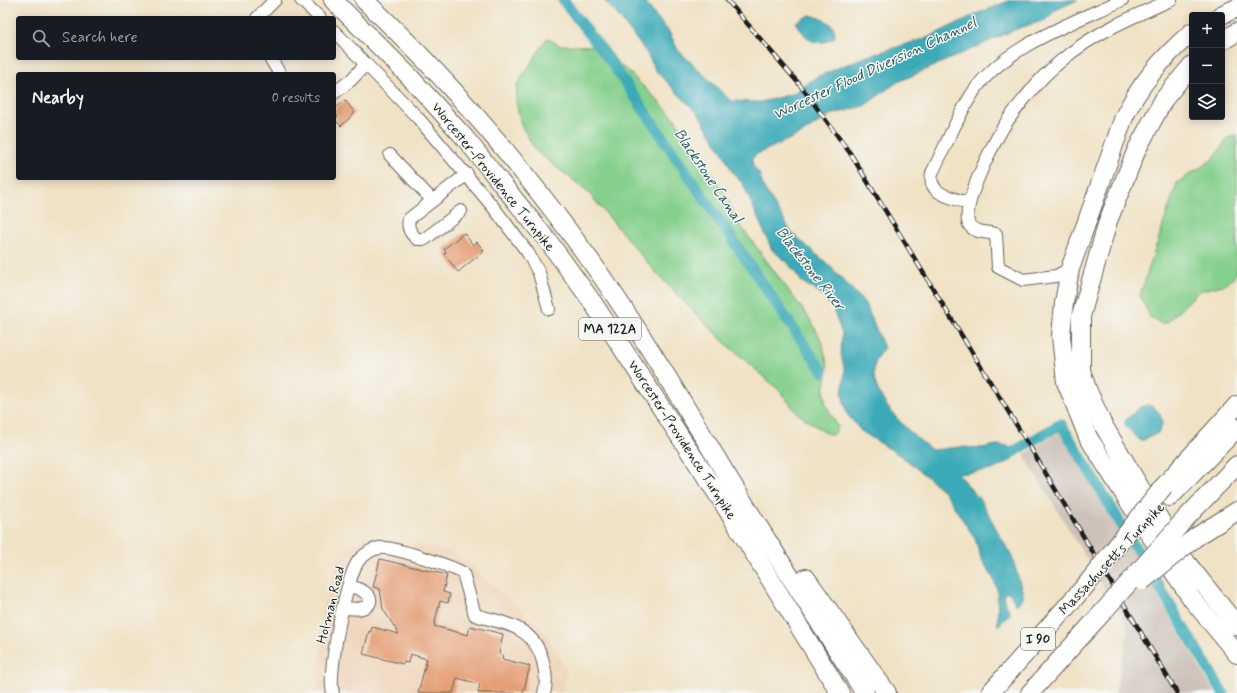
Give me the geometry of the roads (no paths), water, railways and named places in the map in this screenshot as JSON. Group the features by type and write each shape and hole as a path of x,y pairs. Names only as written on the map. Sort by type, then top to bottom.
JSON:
{"highway":[{"name":"Worcester-Providence Turnpike","path":"333,0 410,76 465,138 551,245 593,303 722,501 840,693"},
{"name":"Worcester-Providence Turnpike","path":"364,0 423,57 455,92 524,175 595,268 691,415 731,482 865,693"},
{"path":"1225,13 1237,8"},
{"path":"1225,40 1237,32"},
{"path":"1189,35 1151,72 1133,98 1124,117 1070,269 1064,303 1061,336 1066,382 1088,437 1192,599 1237,654"},
{"path":"1225,41 1237,36"},
{"path":"1189,69 1164,99 1137,149 1113,207 1081,316 1081,370 1087,389 1102,423 1139,486 1186,562 1237,626"},
{"path":"1167,492 1237,405"},
{"path":"691,415 726,455 818,597 887,693"},
{"name":"Massachusetts Turnpike","path":"990,693 1167,492 1237,428"},
{"name":"Massachusetts Turnpike","path":"1030,693 1186,518 1237,465"},
{"path":"1102,612 1196,537 1237,511"}],"street":[{"path":"259,16 275,0"},
{"path":"301,0 318,16"},
{"path":"968,203 938,192 933,188 930,181 932,172 972,94 996,66 1006,57 1122,0"},
{"path":"1070,269 1056,276 1023,280 998,266 996,234 975,230 969,225 966,217 968,203 1001,130 1030,91 1063,60 1089,40 1136,15 1171,0"},
{"path":"336,33 418,118 467,174 528,253 539,274 549,309"},
{"path":"271,60 279,72"},
{"path":"336,91 351,80 366,64"},
{"path":"390,155 432,200"},
{"path":"461,211 425,239 416,239 410,234 408,225 409,219 467,174"},
{"name":"Holman Road","path":"333,693 330,684 343,607 349,586 358,561 368,552 380,548 409,554 454,568 463,573 476,615 516,626 525,632 533,641 540,652 545,668 546,686 544,693"},
{"path":"343,607 361,610 370,602 366,591 349,586"}],"water":[{"path":"603,0 643,0 669,32 678,50 731,101 761,102 792,94 816,77 862,58 929,37 976,14 1011,0 1077,0 1056,10 1046,20 1019,28 896,83 864,106 830,115 801,134 755,155 752,159 753,166 760,175 763,186 792,233 831,267 865,303 884,348 876,361 874,376 878,390 886,405 897,418 921,442 932,450 960,447 982,448 997,445 1008,446 1013,452 1012,460 992,470 958,474 981,501 1012,557 1024,597 1016,605 1009,592 1005,592 1005,600 1011,613 998,626 997,589 993,578 981,558 975,539 944,491 904,458 861,431 847,414 842,394 845,372 841,354 842,334 833,309 820,293 802,282 788,263 772,250 743,184 733,173 724,155 699,115 656,71 646,52 616,13"},
{"path":"810,15 824,20 832,25 835,33 834,38 821,43 807,37 796,22"},
{"path":"1147,405 1152,406 1159,412 1162,425 1158,433 1141,441 1125,426 1125,421 1140,407"}],"waterway":[{"name":"Blackstone Canal","path":"563,0 609,59 823,372"},
{"path":"999,457 1013,452 1061,424 1223,693"}],"railway":[{"path":"727,0 800,85 850,153 1030,447 1177,693"}],"water label":[{"name":"Worcester Flood Diversion Channel","path":"875,69"},
{"name":"Blackstone River","path":"810,269"}]}
